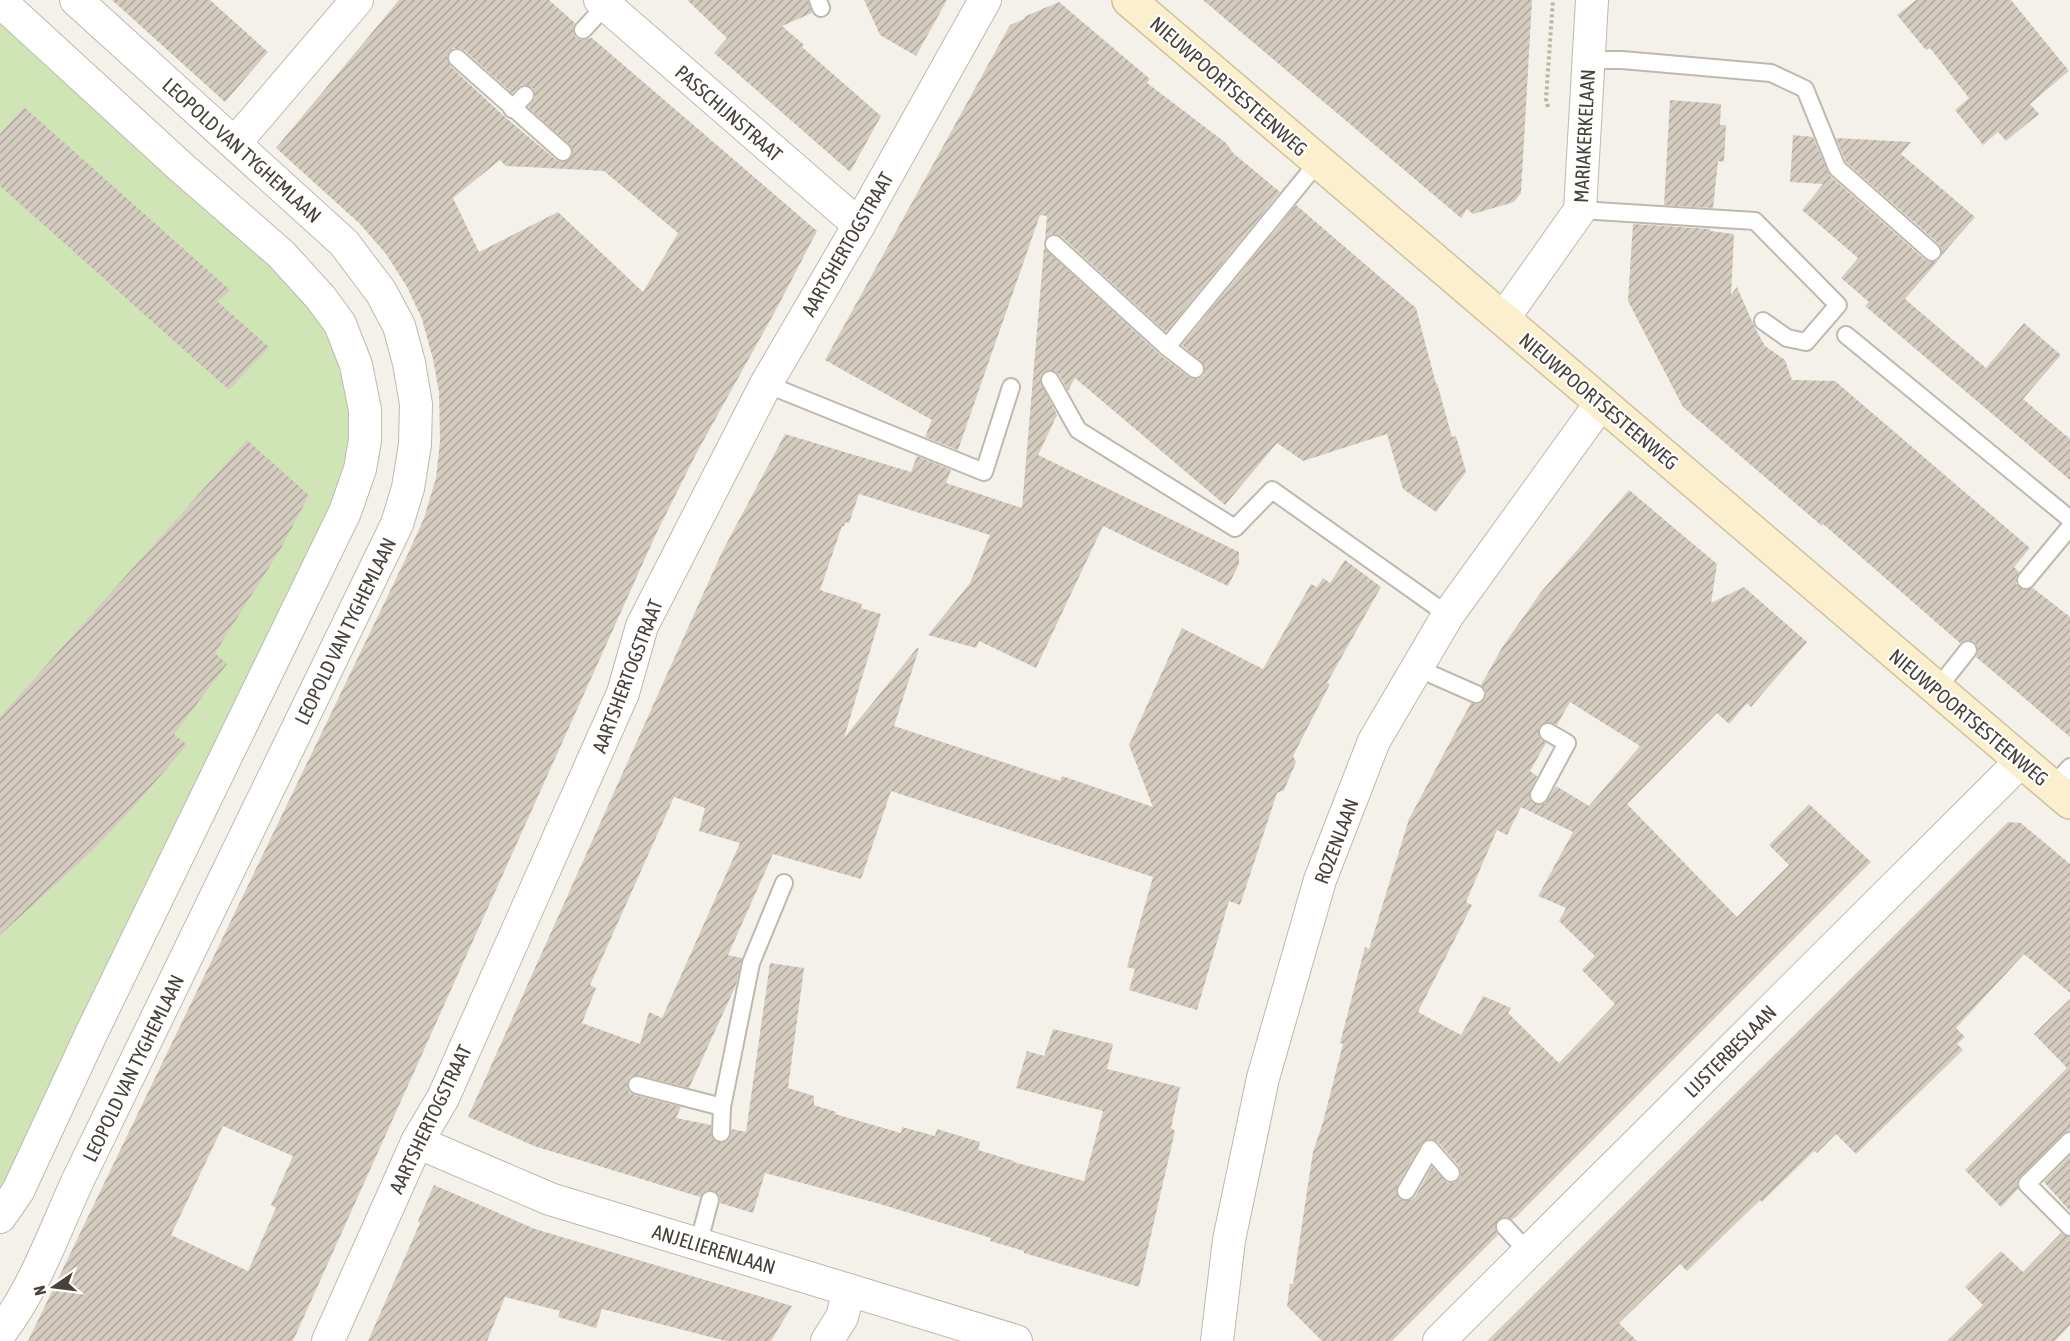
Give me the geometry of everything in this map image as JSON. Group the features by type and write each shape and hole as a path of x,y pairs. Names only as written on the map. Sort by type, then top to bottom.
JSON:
{"main road":[{"name":"NIEUWPOORTSESTEENWEG","path":"1129,0 2021,761 2064,785"}],"street":[{"name":"LEOPOLD VAN TYGHEMLAAN","path":"0,1333 13,1316 40,1262 397,524 408,488 415,444 416,404 409,363 399,326 381,292 344,243 76,0"},
{"path":"235,143 357,0"},
{"name":"AARTSHERTOGSTRAAT","path":"328,1341 417,1142 443,1098 624,693 642,626 766,384 859,225 985,0"},
{"name":"MARIAKERKELAAN","path":"1503,320 1580,210 1592,0"},
{"path":"0,1 182,168 281,254 321,298 340,324 356,365 365,410 365,441 360,469 345,512 92,1032 18,1191 0,1217"},
{"name":"PASSCHIJNSTRAAT","path":"603,3 859,225"},
{"name":"ROZENLAAN","path":"1217,1341 1228,1240 1263,1078 1320,880 1374,741 1448,615 1601,403"},
{"name":"LIJSTERBESLAAN","path":"1438,1341 2021,761"},
{"name":"ANJELIERENLAAN","path":"417,1142 550,1198 1016,1341"},
{"path":"827,1341 842,1317 849,1290"}],"lane":[{"path":"583,30 603,3"},
{"path":"457,58 563,152"},
{"path":"1588,60 1622,60 1771,73 1805,89 1837,168 1932,252"},
{"path":"512,109 525,95"},
{"path":"1167,347 1318,162"},
{"path":"1580,210 1755,221 1838,305 1806,342 1787,338 1763,321"},
{"path":"1054,244 1167,347 1195,369"},
{"path":"1846,335 2070,519"},
{"path":"1050,380 1078,430 1235,528 1272,490 1448,615"},
{"path":"766,384 984,472 1011,387"},
{"path":"2026,580 2070,526"},
{"path":"1937,689 1968,650"},
{"path":"1416,668 1476,694"},
{"path":"1539,795 1568,743 1548,732"},
{"path":"721,1133 722,1107 751,963 783,883"},
{"path":"637,1085 722,1107"},
{"path":"2070,1141 2027,1184 2070,1227"},
{"path":"1407,1191 1430,1149 1451,1173"},
{"path":"698,1245 710,1200"},
{"path":"1505,1227 1528,1252"}],"green space":[{"path":"0,15 295,280 330,325 356,426 338,502 0,1198"}],"building":[{"path":"112,0 210,0 268,52 225,102"},
{"path":"399,0 549,0 575,23 573,33 576,38 581,40 592,38 817,231 696,454 656,534 293,1341 28,1341 406,558 424,518 436,478 440,441 439,392 422,319 407,287 386,254 360,224 276,148","holes":["453,48 464,50 512,93 522,85 533,88 535,98 528,107 570,145 573,154 570,159 561,162 556,160 450,66 447,56","500,160 506,166 604,171 678,233 643,292 558,212 479,252 453,198","223,1126 293,1156 271,1205 276,1208 248,1271 171,1235"]},
{"path":"687,0 808,0 812,13 782,26 804,45 802,47 881,116 850,172 714,53 727,38"},
{"path":"864,0 947,0 916,56 880,35"},
{"path":"1203,0 1532,0 1521,193 1514,202 1473,214 1467,209 1461,218"},
{"path":"1916,0 2011,0 2069,71 2030,104 2039,114 2006,141 1998,132 1983,145 1955,110 1969,98 1930,48 1926,50 1897,15"},
{"path":"1059,2 1150,79 1147,83 1226,143 1233,153 1280,192 1166,332 1061,236 1051,234 1045,239 1047,216 1040,215 958,450 925,437 932,420 825,360 1010,25"},
{"path":"1670,100 1721,104 1720,125 1726,125 1724,162 1718,161 1713,208 1664,205"},
{"path":"24,107 230,290 218,302 269,347 229,390 0,186 0,134"},
{"path":"1793,135 1813,137 1830,176 1925,260 1938,261 1905,299 1986,368 2024,323 2061,355 2023,399 2070,439 2070,480 1865,306 1869,302 1841,278 1858,258 1802,210 1823,184 1790,182"},
{"path":"1836,138 1911,142 1901,154 1975,217 1941,256 1942,249 1939,244 1846,162"},
{"path":"1296,205 1416,308 1452,437 1456,436 1466,472 1436,512 1403,489 1387,434 1303,461 1277,443 1225,505 1075,378 1068,391 1059,374 1050,370 1041,374 1040,380 1057,415 1038,455 1239,552 1239,564 1228,586 1103,526 1036,668 979,641 976,648 928,635 970,583 990,535 859,494 849,523 845,522 844,527 842,526 820,590 862,604 861,608 881,614 844,738 917,648 919,649 894,726 1060,781 1062,776 1153,807 1129,745 1182,628 1263,669 1311,584 1317,587 1323,578 1330,583 1345,560 1381,587 1327,683 1330,684 1293,756 1296,762 1284,790 1277,793 1240,905 1229,901 1197,1010 1129,990 1135,969 1127,967 1153,877 891,791 861,879 773,854 728,955 742,958 736,985 689,1088 639,1075 630,1077 627,1083 629,1092 634,1095 681,1107 676,1118 711,1125 712,1137 716,1142 726,1142 730,1138 732,1129 746,1132 770,963 804,968 788,1088 814,1096 814,1105 836,1112 835,1114 901,1133 902,1127 935,1136 937,1129 980,1142 978,1150 1084,1181 1103,1111 1016,1088 1027,1051 1044,1056 1053,1029 1113,1044 1107,1069 1180,1087 1171,1128 1175,1131 1139,1287 1024,1253 1024,1251 990,1241 991,1238 880,1204 765,1173 753,1213 720,1203 720,1197 713,1190 707,1190 700,1197 534,1146 468,1117 722,552 785,434 911,472 917,456 951,470 946,483 1022,508 1044,248 1160,355 1189,377 1198,379 1204,375 1204,365 1182,345","holes":["674,797 705,808 699,831 740,843 662,1018 649,1012 640,1044 582,1023 596,988 590,985"]},
{"path":"1633,224 1710,229 1710,231 1734,234 1731,295 1737,287 1765,346 1785,360 1792,380 1835,381 2030,548 2014,567 2019,572 2016,584 2024,590 2033,588 2070,617 2070,737 1976,657 1978,651 1975,642 1969,640 1960,643 1683,407 1628,301"},
{"path":"247,440 309,495 280,550 215,653 227,664 174,734 187,745 91,852 0,935 0,717"},
{"path":"1629,490 1717,564 1711,603 1744,587 1807,642 1751,707 1747,703 1729,724 1717,713 1627,804 1737,917 1789,865 1769,845 1809,804 1871,862 1517,1216 1512,1220 1503,1217 1498,1220 1495,1229 1498,1235 1392,1341 1322,1341 1287,1306 1290,1284 1293,1284 1313,1152 1343,1044 1340,1043 1365,947 1369,949 1409,819 1471,703 1478,704 1485,699 1486,692 1481,685 1503,646 1541,592","holes":["1570,702 1640,746 1589,806 1556,786 1545,804 1535,804 1530,800 1529,795 1537,776 1530,771 1546,743 1539,737 1539,727 1547,722 1557,725","1521,807 1573,832 1538,896 1566,908 1559,921 1595,956 1582,970 1615,1004 1559,1063 1508,1013 1511,1008 1483,996 1461,1035 1418,1012 1472,905 1466,902 1497,830 1507,835","1428,1139 1438,1142 1459,1166 1461,1177 1454,1183 1447,1183 1432,1167 1415,1197 1411,1200 1401,1200 1397,1196 1397,1186 1421,1144"]},
{"path":"2008,822 2021,823 2070,864 2070,993 2024,954 1956,1028 1965,1037 1957,1044 1963,1050 1856,1154 1836,1134 1817,1153 1814,1151 1762,1202 1760,1200 1687,1271 1680,1264 1619,1323 1637,1341 1487,1341"},
{"path":"2070,999 2070,1131 2063,1134 2020,1177 2017,1182 2018,1189 2001,1207 1965,1170 2067,1068 2034,1034"},
{"path":"2070,1156 2070,1211 2044,1182"},
{"path":"434,1185 535,1229 792,1306 771,1341 726,1341 602,1309 596,1328 558,1317 560,1311 505,1297 487,1341 368,1341 420,1223 418,1221"},
{"path":"2061,1233 2070,1237 2070,1325 2055,1341 1947,1341 1983,1305 1965,1287 2001,1251 2023,1272"}]}
